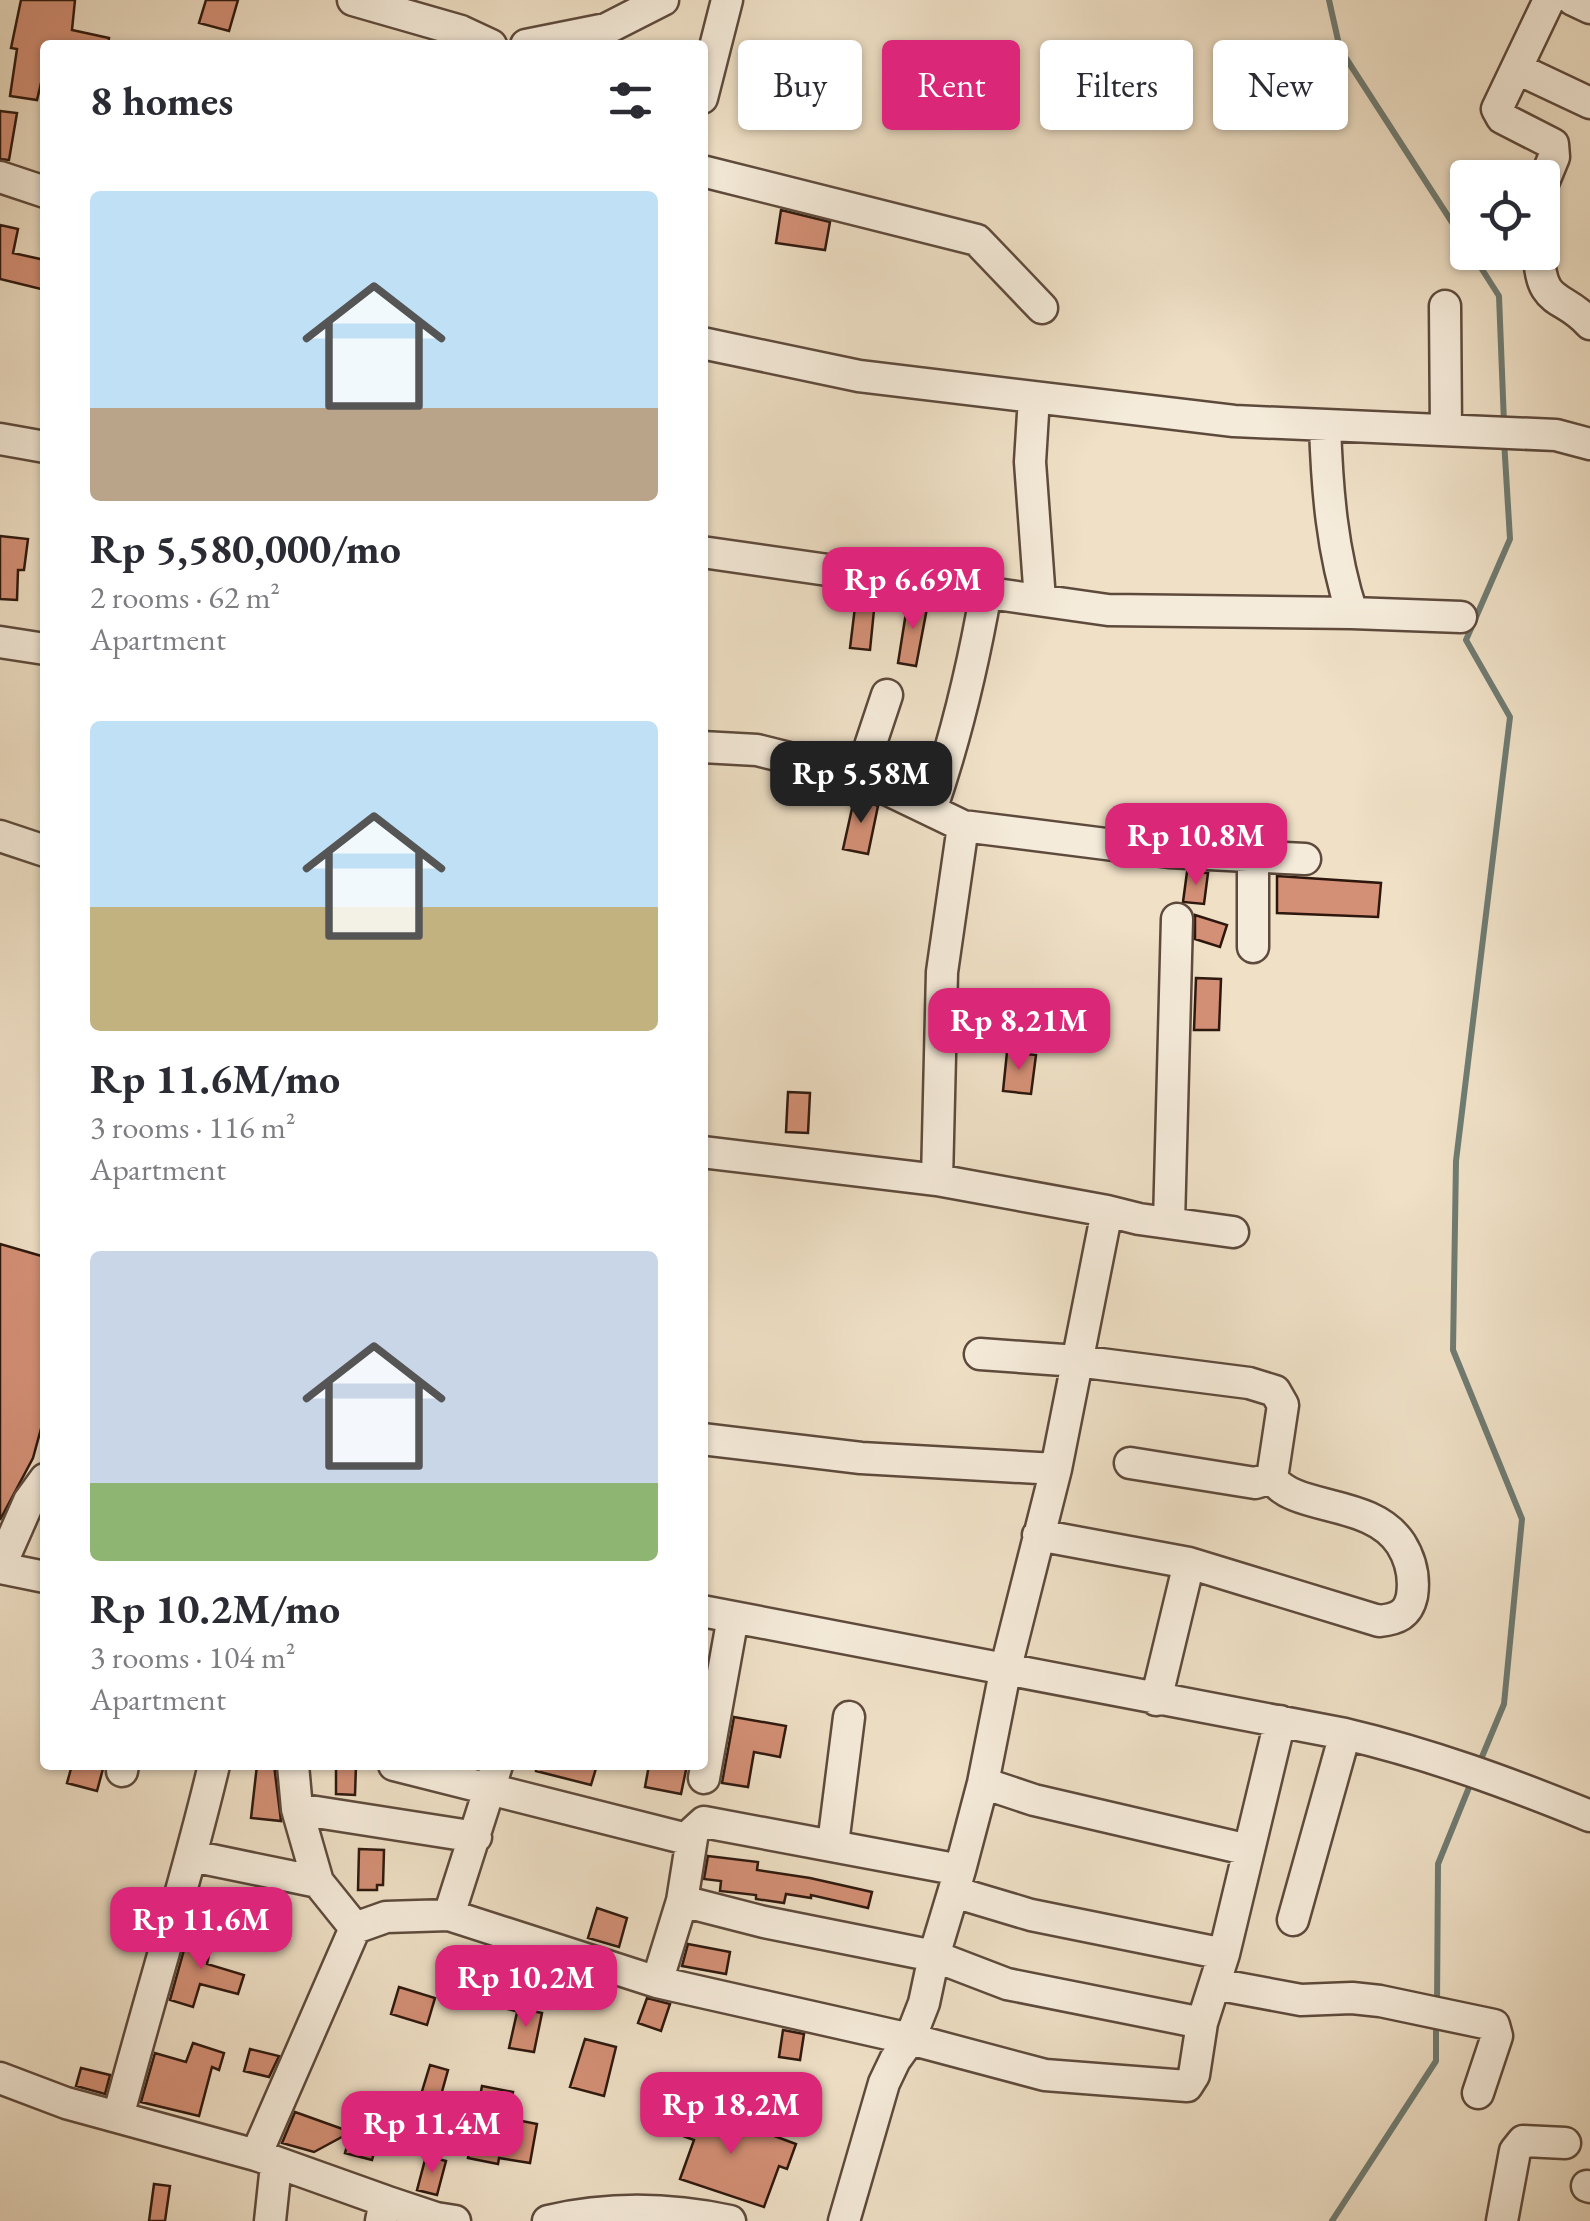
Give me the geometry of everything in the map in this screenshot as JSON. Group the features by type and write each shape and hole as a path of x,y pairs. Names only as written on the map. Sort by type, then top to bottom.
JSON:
{"street":[{"path":"354,0 480,40"},
{"path":"553,40 606,30 663,0"},
{"path":"708,74 727,0"},
{"path":"1550,0 1502,97 1498,113 1553,144 1553,160"},
{"path":"1573,0 1590,8"},
{"path":"1518,68 1590,103"},
{"path":"708,173 977,240 1042,308"},
{"path":"0,178 40,190"},
{"path":"1540,270 1552,299 1590,324"},
{"path":"1446,306 1459,431"},
{"path":"708,344 860,376 1234,421 1526,434 1589,432"},
{"path":"1034,397 1031,481 1040,600"},
{"path":"1326,425 1328,495 1340,576 1352,613"},
{"path":"0,439 40,446"},
{"path":"708,553 1108,610 1461,618"},
{"path":"931,810 968,685 986,592"},
{"path":"0,642 40,648"},
{"path":"860,776 887,695"},
{"path":"708,747 757,750 860,776 963,826 1169,852 1305,859"},
{"path":"937,1180 942,972 963,826"},
{"path":"0,836 40,848"},
{"path":"1253,856 1253,947"},
{"path":"1169,1223 1178,919"},
{"path":"708,1153 937,1180 1233,1232"},
{"path":"844,2221 884,2083 910,2039 924,2004 983,1783 1006,1668 1056,1468 1107,1211"},
{"path":"980,1354 1077,1360 1250,1383 1275,1391 1283,1405 1272,1478 1277,1485 1293,1492 1369,1516 1391,1528 1409,1556 1412,1597 1406,1612 1397,1619 1379,1622 1189,1563 1038,1535"},
{"path":"708,1440 861,1458 1056,1468"},
{"path":"1130,1463 1255,1483 1272,1478"},
{"path":"40,1487 29,1502 0,1568 40,1576"},
{"path":"1156,1700 1189,1563"},
{"path":"708,1731 718,1614 1412,1749 1494,1776 1590,1816"},
{"path":"833,1844 850,1718"},
{"path":"354,1928 386,1917 450,1915 657,1982 910,2039 1045,2076 1187,2086 1194,2076 1202,2023 1250,1850 1280,1721"},
{"path":"1292,1920 1345,1734"},
{"path":"118,2116 213,1770"},
{"path":"294,1770 297,1809 318,1882 354,1928"},
{"path":"436,1770 495,1777 691,1840"},
{"path":"704,1778 705,1770"},
{"path":"450,1915 495,1777"},
{"path":"983,1783 1034,1800 1250,1850"},
{"path":"297,1809 476,1838"},
{"path":"657,1982 682,1900 691,1840 704,1822 833,1844 957,1881 1032,1914 1316,1999 1380,2001 1494,2025 1497,2036 1478,2093"},
{"path":"192,1856 318,1882"},
{"path":"682,1900 764,1922 934,1956 1007,1984 1202,2023"},
{"path":"270,2221 266,2160 354,1928"},
{"path":"0,2078 66,2103 266,2160 383,2211 455,2221"},
{"path":"1502,2221 1515,2151 1523,2140 1565,2143"},
{"path":"548,2221 581,2213 639,2210 730,2221"}],"building":[{"path":"21,0 75,0 72,30 109,38 40,40 37,100 10,96 17,49 11,48"},
{"path":"206,0 238,0 229,31 199,23"},
{"path":"0,111 17,113 9,160 0,159"},
{"path":"781,210 830,222 825,250 776,243"},
{"path":"0,225 18,229 13,253 40,259 40,289 0,279"},
{"path":"0,536 28,539 24,570 18,570 17,600 0,599"},
{"path":"908,600 928,603 916,666 898,663"},
{"path":"855,607 874,610 870,650 850,648"},
{"path":"855,795 878,806 868,854 843,849"},
{"path":"1187,872 1208,873 1204,904 1183,902"},
{"path":"1277,876 1381,883 1378,917 1277,913"},
{"path":"1195,915 1227,925 1220,947 1195,939"},
{"path":"1196,978 1221,979 1219,1030 1194,1030"},
{"path":"960,992 998,998 992,1033 959,1028"},
{"path":"1007,1052 1036,1055 1031,1094 1003,1091"},
{"path":"788,1092 810,1093 808,1133 786,1132"},
{"path":"0,1244 40,1256 40,1432 33,1458 0,1520"},
{"path":"734,1717 786,1726 780,1757 754,1752 748,1787 722,1783"},
{"path":"71,1770 103,1770 97,1791 67,1783"},
{"path":"256,1770 275,1770 281,1821 251,1818"},
{"path":"336,1770 356,1770 355,1795 336,1794"},
{"path":"536,1770 596,1770 591,1785"},
{"path":"648,1770 686,1770 681,1794 645,1787"},
{"path":"359,1849 384,1850 383,1885 377,1885 377,1890 358,1890"},
{"path":"708,1856 758,1862 757,1870 872,1892 868,1908 811,1895 786,1894 784,1903 720,1891 721,1881 704,1879"},
{"path":"597,1908 627,1918 619,1947 588,1938"},
{"path":"226,1910 256,1914 253,1936 223,1932"},
{"path":"189,1932 213,1936 207,1964 244,1975 238,1994 200,1984 193,2007 170,2000"},
{"path":"688,1944 730,1952 726,1974 682,1966"},
{"path":"501,1952 530,1961 515,2011 486,2003"},
{"path":"399,1987 435,1998 427,2025 391,2014"},
{"path":"647,1998 670,2004 661,2031 638,2023"},
{"path":"518,2008 542,2013 534,2052 509,2048"},
{"path":"783,2030 804,2034 800,2060 779,2057"},
{"path":"585,2039 616,2047 604,2096 570,2087"},
{"path":"193,2043 224,2053 219,2070 212,2067 199,2116 141,2102 155,2053 186,2062"},
{"path":"250,2049 279,2056 269,2077 244,2071"},
{"path":"430,2065 448,2070 438,2106 419,2101"},
{"path":"81,2068 110,2075 105,2094 76,2086"},
{"path":"482,2086 513,2092 507,2118 537,2124 530,2163 499,2158 498,2164 468,2158"},
{"path":"672,2108 739,2132 742,2124 796,2144 787,2169 779,2166 764,2207 680,2179 694,2140 664,2129"},
{"path":"295,2112 351,2132 314,2152 282,2143"},
{"path":"354,2121 381,2128 372,2160 345,2153"},
{"path":"426,2156 446,2161 437,2195 417,2190"},
{"path":"154,2184 170,2186 165,2221 149,2221"}],"waterway":[{"path":"1329,0 1340,49 1450,219"},
{"path":"1482,270 1499,296 1504,423"},
{"path":"1479,1764 1504,1704 1522,1519 1453,1350 1456,1161 1510,717 1466,640 1510,539 1504,440"},
{"path":"1437,2006 1438,1864 1472,1780"},
{"path":"1332,2221 1436,2061 1436,2023"}]}
